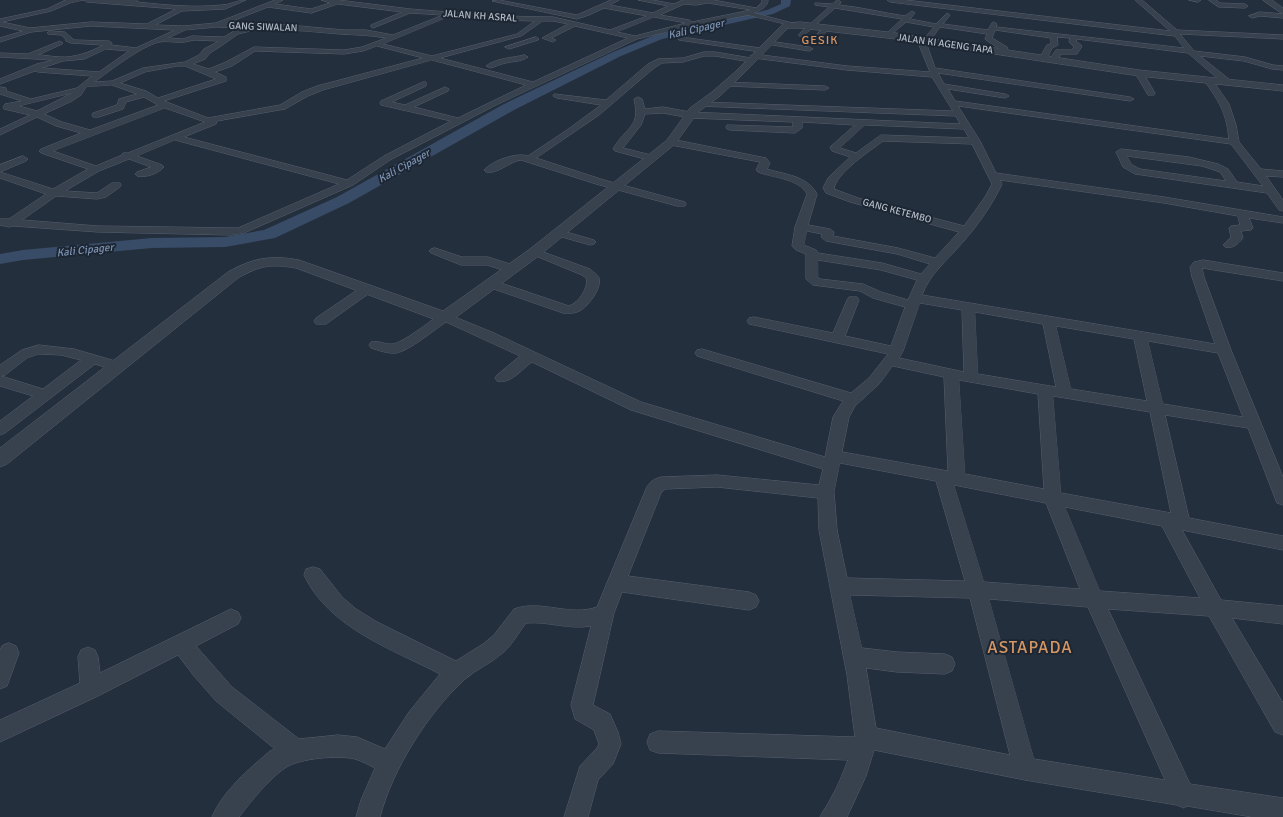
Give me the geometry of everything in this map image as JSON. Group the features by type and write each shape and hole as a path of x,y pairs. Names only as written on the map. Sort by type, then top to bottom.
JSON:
{"street":[{"path":"0,23 57,7 70,0 81,0"},
{"path":"87,0 181,9 224,8 243,0"},
{"path":"125,3 140,0"},
{"path":"0,23 33,30 90,24 184,28 217,25 280,0"},
{"name":"JALAN KH ASRAL","path":"324,0 410,11 553,20 635,38"},
{"path":"488,4 496,0 576,17 616,0"},
{"path":"641,0 677,6"},
{"path":"0,222 98,228 231,232 251,227 348,183 387,158 533,84 635,38 749,13 758,9 765,3 765,0"},
{"path":"801,35 840,0"},
{"path":"890,0 922,2 1123,28 1175,33 1283,36"},
{"path":"1138,0 1175,33 1192,52 1227,82"},
{"path":"1192,0 1197,0"},
{"path":"1212,0 1217,5 1260,14 1283,16"},
{"path":"1238,0 1249,11"},
{"path":"1267,0 1283,12"},
{"path":"148,26 199,1"},
{"path":"266,5 310,12 341,1"},
{"path":"611,32 686,1 696,3 708,1 758,9"},
{"path":"888,35 906,19 918,11 922,2"},
{"path":"394,9 407,3"},
{"path":"817,4 860,9 866,12 951,26 953,28 992,30 1050,36 1053,34 1226,56 1283,68"},
{"path":"603,6 655,15 694,24"},
{"path":"23,9 41,12"},
{"path":"532,19 544,10"},
{"path":"316,11 327,12"},
{"path":"373,26 410,11"},
{"path":"466,15 475,11"},
{"path":"624,18 638,12"},
{"path":"749,13 789,23"},
{"path":"1001,13 992,20 992,30 988,39 1004,49 1005,53"},
{"path":"229,49 277,49 344,52 362,49 442,19 451,14"},
{"path":"553,40 545,38 592,16 586,14"},
{"path":"837,814 854,776 865,743 853,657 828,530 826,492 841,418 844,409 874,381 893,356 924,278 966,230 983,208 997,184 976,141 937,77 922,45 947,15"},
{"path":"209,120 282,107 305,94 320,88 434,59 519,35 541,19"},
{"path":"310,29 321,21"},
{"path":"376,345 394,349 413,339 536,252 671,142 690,115 701,104 716,94 727,84 789,23"},
{"name":"JALAN KI AGENG TAPA","path":"789,23 888,35 1005,53 1045,54 1053,60 1139,73 1283,88"},
{"path":"596,30 610,24"},
{"name":"GANG SIWALAN","path":"217,25 370,32 394,37"},
{"path":"186,64 199,59 207,51 219,45 236,32 251,29 255,26"},
{"path":"1200,26 1214,42"},
{"path":"0,132 69,99 100,74 138,50 184,28"},
{"path":"815,39 827,28"},
{"path":"1116,42 1123,28"},
{"path":"22,73 21,70 49,58 65,53 84,56 109,44 79,42 68,40 70,38 63,33 40,32 47,29"},
{"path":"0,40 33,30"},
{"path":"501,50 515,45 540,42 519,35"},
{"path":"1045,54 1049,46 1054,45 1054,38 1050,36"},
{"path":"1045,54 1074,52 1078,46 1072,42 1074,37"},
{"path":"175,46 192,38 225,39"},
{"path":"681,39 755,56"},
{"path":"158,40 184,41"},
{"path":"0,82 65,53 79,42"},
{"path":"27,57 60,43"},
{"path":"376,44 533,84"},
{"path":"769,44 809,49"},
{"path":"105,47 138,50"},
{"path":"209,72 229,64 251,50"},
{"path":"1219,50 1224,50 1226,56"},
{"path":"1053,60 1060,52"},
{"path":"529,159 570,132 651,66 661,61 710,54 755,56 847,68 1130,99"},
{"path":"0,55 49,58"},
{"path":"487,66 516,57"},
{"path":"445,61 458,58 498,69"},
{"path":"124,59 137,60"},
{"path":"157,59 172,61"},
{"path":"4,108 28,100 82,87 114,83 143,70 178,64 186,64 209,72 223,79 157,101"},
{"path":"31,69 100,74"},
{"path":"1139,73 1151,93"},
{"path":"937,77 1005,96"},
{"path":"1208,80 1225,104 1232,125 1234,142 1281,204"},
{"path":"0,230 54,193 96,169 126,155 213,122 166,106 145,94 114,83"},
{"path":"424,84 384,103 460,121"},
{"path":"727,84 825,88"},
{"path":"789,86 791,101"},
{"path":"0,89 3,90 1,92 28,100"},
{"path":"406,108 445,89"},
{"path":"405,92 427,98"},
{"path":"96,115 120,107 122,102 145,94"},
{"path":"716,94 729,94"},
{"path":"557,96 603,106 615,112"},
{"path":"562,107 575,99"},
{"path":"638,99 640,112 633,130 618,149 655,156"},
{"path":"701,104 791,101 955,108 1060,119 1234,142"},
{"path":"96,169 44,152 90,133 166,106"},
{"path":"4,108 37,114 59,124 90,133"},
{"path":"640,112 657,110 690,115 967,127"},
{"path":"106,111 128,119"},
{"path":"771,130 772,118"},
{"path":"730,127 771,130 798,129 797,119"},
{"path":"1060,119 1067,126 1112,133 1119,144 1125,164 1128,168 1138,172 1270,190"},
{"path":"862,123 834,148 841,152 856,156 881,138 885,137 976,141"},
{"path":"173,137 348,183"},
{"path":"671,142 755,158 765,162 760,169 762,171 788,177 810,189 812,194 801,227 798,246 811,251 811,277 814,281 863,288 877,295 968,307 1049,322 1224,350"},
{"path":"1119,144 1217,167 1225,171 1235,186 1245,196 1281,204"},
{"path":"126,155 159,167 150,172 140,174"},
{"path":"489,170 518,156 616,187 681,204"},
{"name":"GANG KETEMBO","path":"856,156 832,180 828,190 854,200 966,230"},
{"path":"0,169 23,159"},
{"path":"1258,172 1283,174"},
{"path":"0,175 54,193 97,196 102,195 116,186"},
{"path":"994,176 1242,212 1283,220"},
{"path":"0,187 13,180"},
{"path":"1229,245 1237,238 1235,228 1247,228 1242,212"},
{"path":"801,227 826,231 828,232 827,237 830,239 898,251 937,262"},
{"path":"559,233 590,242"},
{"path":"435,250 461,261 488,261 512,269"},
{"path":"492,284 568,310 576,308 594,285 593,278 586,272 536,252"},
{"path":"812,256 882,267 924,278"},
{"path":"0,459 233,275 249,266 259,263 278,261 299,264 445,317 636,406 832,460 950,478 1283,542"},
{"path":"1283,277 1203,264 1196,267 1198,277 1224,350 1283,498"},
{"path":"321,321 367,289"},
{"path":"837,339 854,300"},
{"path":"968,307 971,378"},
{"path":"754,321 837,339 951,374 1254,424"},
{"path":"1049,322 1065,393"},
{"path":"1140,336 1156,408 1175,521 1215,608 1283,724"},
{"path":"0,372 24,354 32,350 67,352 117,366"},
{"path":"702,353 854,399"},
{"path":"502,378 530,356"},
{"path":"0,428 92,359"},
{"path":"951,374 950,478 976,590 1025,769"},
{"path":"0,381 45,395"},
{"path":"1045,389 1053,499 1081,570 1184,796"},
{"path":"576,817 588,774 600,764 610,744 608,732 602,722 583,711 582,705 604,613 654,489 661,483 717,481 826,492"},
{"path":"313,575 335,603 349,615 370,628 457,672"},
{"path":"616,583 749,601"},
{"path":"840,586 976,590 1215,608 1283,615"},
{"path":"368,817 373,800 389,763 421,715 445,684 457,672 500,643 521,615 537,614 574,620 595,617 604,613"},
{"path":"0,731 182,644 231,618"},
{"path":"182,644 201,669 224,694 296,751"},
{"path":"0,679 9,653"},
{"path":"88,657 91,688"},
{"path":"853,657 897,662 945,664"},
{"path":"658,742 865,743 1184,796 1283,810"},
{"path":"224,817 251,783 278,759 296,751 338,746 357,748 389,763"}],"waterway":[{"name":"Kali Cipager","path":"0,259 23,255 152,243 225,242 269,234 343,200 509,107 617,54 659,37 770,12 785,6 786,0"}],"district":[{"name":"GESIK","path":"820,40"},
{"name":"ASTAPADA","path":"1030,647"}]}
